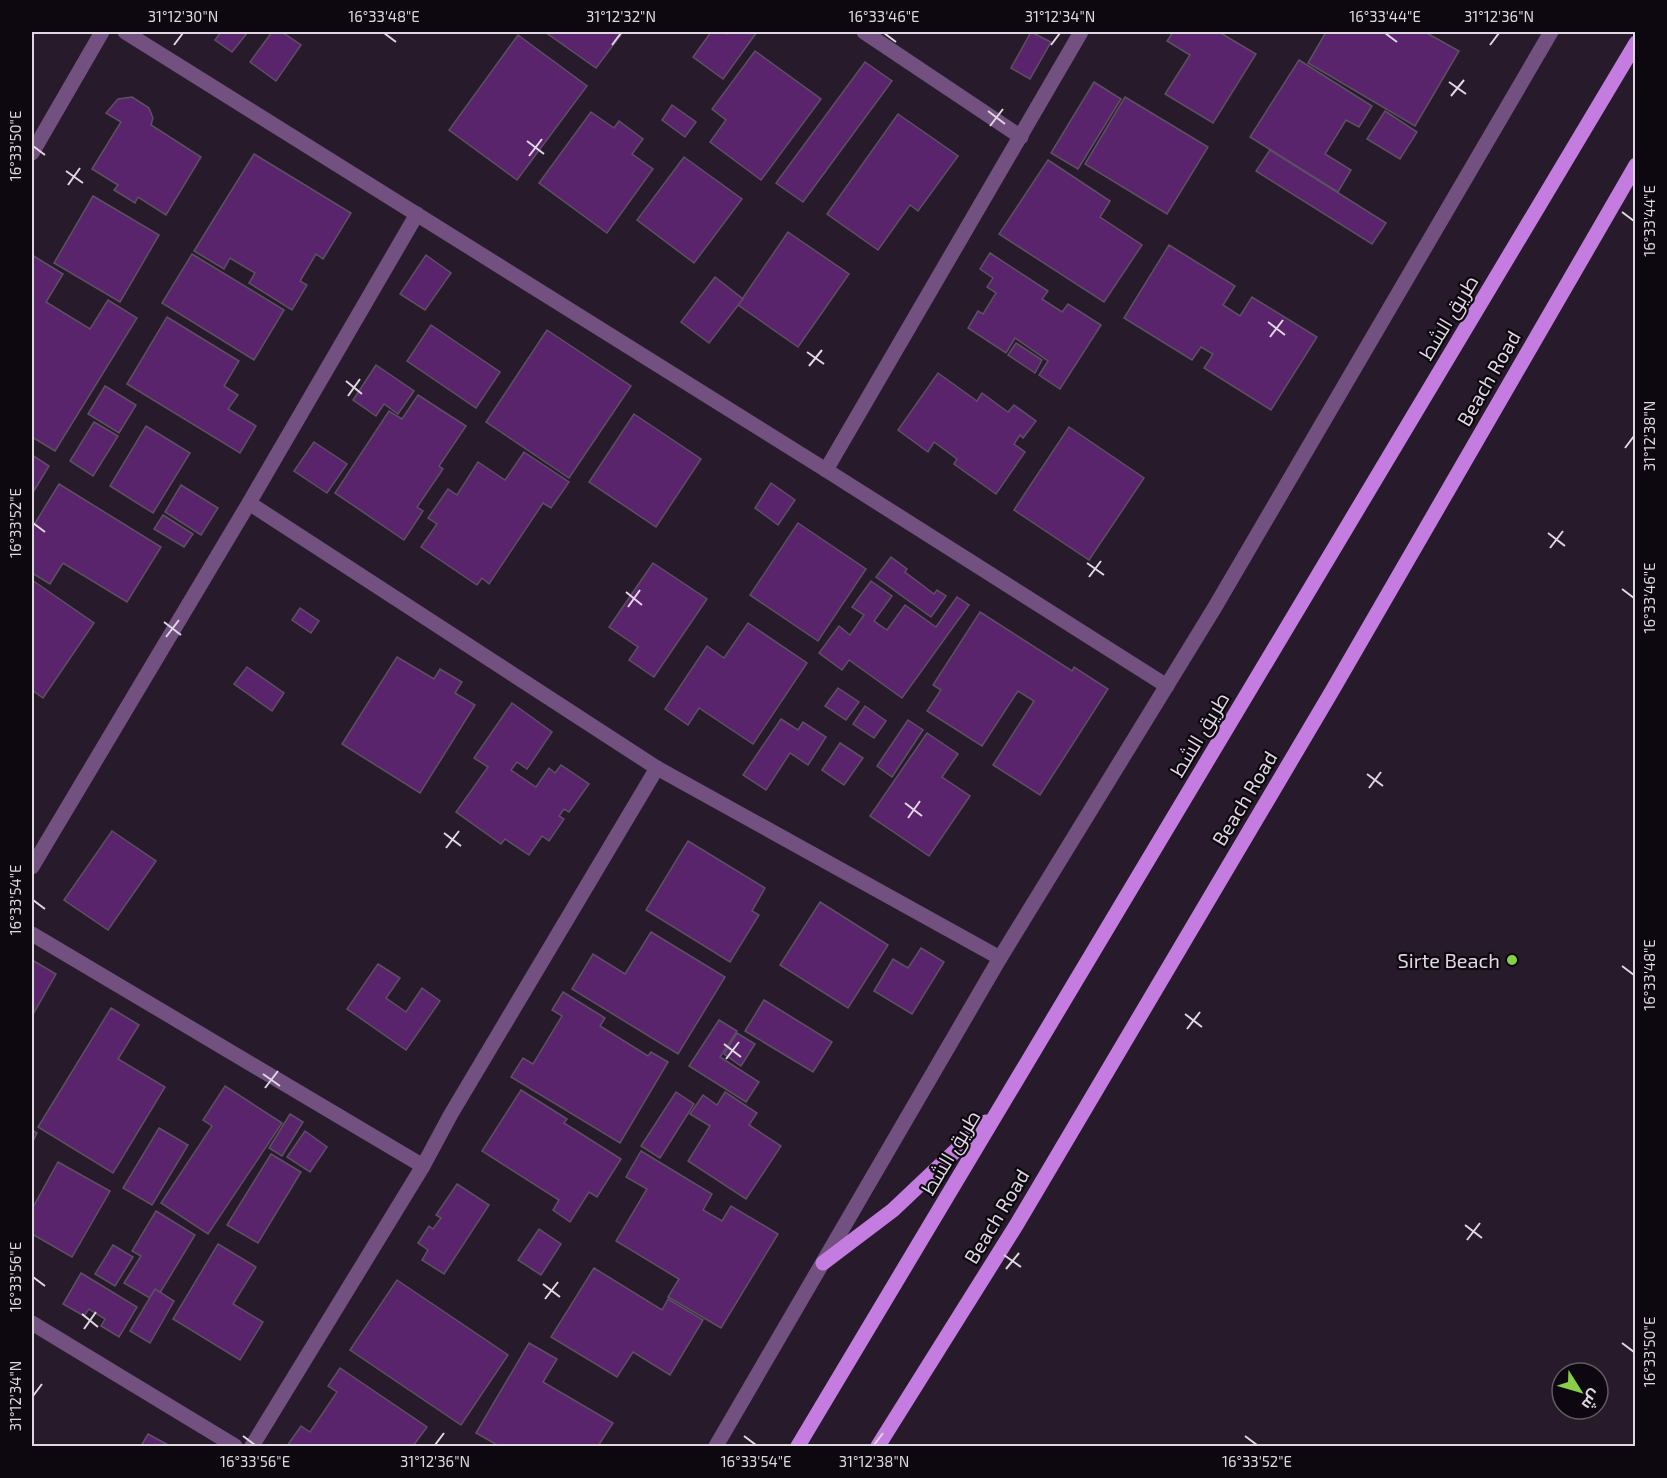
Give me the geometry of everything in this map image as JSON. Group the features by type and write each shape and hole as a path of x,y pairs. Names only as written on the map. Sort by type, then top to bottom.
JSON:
{"main road":[{"name":"طريق الشط","path":"798,1446 1635,43"},
{"name":"Beach Road","path":"878,1446 1029,1203 1332,691 1635,165"},
{"path":"823,1263 893,1210 1002,1107"}],"street":[{"path":"32,153 102,32"},
{"path":"125,32 1167,686"},
{"path":"864,32 1021,137"},
{"path":"826,470 1081,32"},
{"path":"716,1446 1000,958 1167,686 1551,32"},
{"path":"32,867 249,503 417,214"},
{"path":"249,503 657,768 1000,958"},
{"path":"252,1446 423,1166 451,1114 657,768"},
{"path":"32,934 423,1166"},
{"path":"32,1323 235,1446"}],"building":[{"path":"221,32 248,32 232,52 215,40"},
{"path":"272,32 282,32 301,45 276,81 250,62"},
{"path":"545,32 623,32 596,68"},
{"path":"711,32 727,34 729,32 757,32 723,79 693,57"},
{"path":"1031,32 1051,42 1030,79 1011,68"},
{"path":"1173,32 1219,32 1256,54 1213,123 1165,94 1190,55 1167,41"},
{"path":"1326,32 1425,32 1459,51 1415,126 1308,63"},
{"path":"518,35 587,86 517,180 449,130"},
{"path":"755,51 821,99 761,180 710,142 726,120 712,109"},
{"path":"1299,60 1372,106 1359,127 1346,120 1325,154 1351,170 1338,192 1250,137"},
{"path":"865,62 892,81 803,202 776,183"},
{"path":"1094,82 1121,99 1078,169 1051,153"},
{"path":"132,97 149,108 153,118 151,125 201,157 166,215 138,197 135,203 114,190 118,185 92,169 121,122 106,113 118,99"},
{"path":"1125,97 1208,147 1167,214 1085,164"},
{"path":"672,105 696,122 685,137 662,120"},
{"path":"1385,111 1417,132 1400,159 1367,139"},
{"path":"591,112 614,128 619,121 643,139 632,154 653,169 607,233 539,183"},
{"path":"898,114 958,156 918,211 910,205 878,250 827,214"},
{"path":"1270,150 1386,223 1372,244 1256,171"},
{"path":"254,154 351,213 323,259 316,254 300,281 307,285 292,310 249,283 255,273 230,258 224,269 194,251"},
{"path":"684,157 742,199 694,263 637,220"},
{"path":"1048,160 1110,201 1100,217 1142,245 1104,302 999,234"},
{"path":"93,196 159,235 120,302 54,263"},
{"path":"788,232 849,274 798,347 738,305"},
{"path":"1169,245 1235,286 1223,305 1240,316 1252,297 1317,337 1271,410 1204,368 1213,354 1201,347 1192,360 1124,318"},
{"path":"990,253 1048,291 1042,299 1062,312 1068,304 1101,325 1060,389 1039,375 1048,361 1015,338 1006,353 968,328 978,311 983,314 996,293 987,287 993,278 980,269"},
{"path":"192,254 284,310 254,360 162,303"},
{"path":"32,255 63,274 46,302 90,329 108,300 137,318 55,451 32,437"},
{"path":"426,255 451,273 425,310 400,294"},
{"path":"715,277 743,299 709,343 681,322"},
{"path":"167,317 239,361 224,386 238,395 228,409 256,426 240,453 127,384"},
{"path":"431,325 500,372 476,408 407,361"},
{"path":"547,330 631,386 569,478 486,422"},
{"path":"1016,343 1042,360 1035,373 1008,355"},
{"path":"376,365 414,391 398,414 384,404 376,416 353,400"},
{"path":"938,373 977,401 982,393 1008,412 1014,405 1036,421 1023,438 1020,435 1014,444 1025,452 996,494 954,464 957,459 934,442 928,452 898,430"},
{"path":"105,386 136,405 119,433 88,414"},
{"path":"418,395 466,426 439,466 443,469 417,507 423,511 404,540 335,493 389,411 402,419"},
{"path":"634,414 701,459 656,527 589,482"},
{"path":"94,422 118,436 93,476 70,461"},
{"path":"146,426 190,453 153,513 110,486"},
{"path":"1069,427 1144,478 1089,560 1014,510"},
{"path":"314,442 347,464 327,493 294,471"},
{"path":"524,452 569,482 551,508 543,503 489,584 482,578 477,585 421,547 437,524 428,518 448,489 457,495 478,462 505,480"},
{"path":"32,455 49,466 32,494"},
{"path":"771,483 795,500 778,525 755,508"},
{"path":"59,484 161,547 127,602 63,563 50,584 32,573 32,528"},
{"path":"181,485 218,508 201,535 165,512"},
{"path":"163,515 193,534 184,547 154,529"},
{"path":"798,523 866,569 818,641 750,595"},
{"path":"891,557 907,569 905,572 934,594 937,590 946,596 931,617 876,577"},
{"path":"653,563 707,599 654,677 629,660 638,647 609,627"},
{"path":"32,580 94,623 43,698 32,690"},
{"path":"871,581 892,596 874,621 887,630 905,605 936,627 957,597 969,605 902,698 849,660 842,670 819,653 839,626 850,635 864,615 852,607"},
{"path":"300,608 319,621 311,633 292,620"},
{"path":"980,612 1072,671 1074,667 1108,689 1040,795 993,765 1034,701 1018,691 982,746 927,711 941,690 933,685"},
{"path":"748,623 807,663 753,744 699,708 688,725 665,709 707,646 724,658"},
{"path":"397,657 434,679 440,669 462,682 455,693 475,705 420,793 342,744"},
{"path":"247,667 284,693 272,711 234,684"},
{"path":"838,688 859,702 846,720 825,706"},
{"path":"512,703 552,732 527,769 517,762 511,770 536,787 549,768 555,773 561,765 589,784 569,812 564,809 559,816 564,819 549,841 542,836 529,855 505,839 501,844 456,812 488,767 474,758"},
{"path":"865,706 886,721 874,738 853,724"},
{"path":"781,719 798,730 803,722 826,737 808,765 790,753 766,790 743,775"},
{"path":"908,720 923,730 892,777 877,766"},
{"path":"927,733 958,754 942,777 970,796 929,856 870,816"},
{"path":"840,743 863,758 844,785 822,770"},
{"path":"112,831 156,861 108,930 64,900"},
{"path":"688,841 765,888 752,911 759,915 730,962 646,910"},
{"path":"820,902 888,945 848,1008 780,965"},
{"path":"651,932 725,977 678,1054 572,989 593,954 625,974"},
{"path":"921,948 944,962 912,1014 874,991 893,959 908,968"},
{"path":"32,960 56,974 32,1016"},
{"path":"378,964 400,978 386,998 406,1012 422,988 440,1001 406,1050 347,1009"},
{"path":"563,992 605,1018 600,1026 648,1056 651,1052 668,1062 620,1143 511,1077 523,1058 533,1064 562,1016 552,1010"},
{"path":"764,1000 832,1042 813,1072 745,1031"},
{"path":"111,1008 139,1025 118,1059 165,1087 113,1173 38,1127"},
{"path":"719,1020 737,1031 720,1057 759,1082 746,1102 689,1066"},
{"path":"737,1033 755,1044 741,1066 724,1054"},
{"path":"225,1086 282,1123 208,1234 161,1203 212,1126 203,1120"},
{"path":"521,1090 567,1119 564,1123 621,1159 597,1197 589,1192 570,1222 553,1210 559,1200 482,1151"},
{"path":"676,1092 694,1104 660,1158 641,1146"},
{"path":"725,1092 757,1113 749,1125 781,1146 746,1199 688,1161 710,1126 690,1114 703,1095 717,1105"},
{"path":"290,1114 303,1122 282,1156 269,1148"},
{"path":"159,1128 188,1145 152,1205 123,1188"},
{"path":"32,1130 37,1133 32,1143"},
{"path":"305,1131 327,1147 310,1172 287,1157"},
{"path":"641,1151 712,1194 703,1210 722,1221 731,1206 778,1234 721,1328 668,1297 679,1279 616,1241 647,1189 626,1177"},
{"path":"271,1154 301,1172 258,1243 227,1225"},
{"path":"58,1162 110,1191 72,1257 32,1234 32,1209"},
{"path":"457,1184 489,1205 444,1274 422,1260 428,1250 418,1243 429,1226 433,1229 441,1218 436,1215"},
{"path":"156,1211 195,1235 155,1301 124,1283 141,1256 132,1251"},
{"path":"539,1229 561,1244 541,1275 518,1260"},
{"path":"218,1244 256,1267 233,1304 263,1322 240,1360 173,1319"},
{"path":"113,1245 133,1257 115,1286 95,1274"},
{"path":"594,1268 662,1310 668,1299 703,1320 670,1375 633,1352 617,1377 551,1337"},
{"path":"81,1273 137,1307 119,1337 101,1326 105,1319 89,1309 84,1316 63,1304"},
{"path":"397,1280 508,1355 461,1425 350,1350"},
{"path":"155,1289 174,1301 150,1343 130,1331"},
{"path":"529,1343 557,1359 543,1382 613,1423 598,1446 499,1446 476,1433"},
{"path":"340,1368 427,1427 413,1446 287,1446 301,1426 310,1432 337,1392 328,1386"},
{"path":"148,1434 170,1446 141,1446"}],"place":[{"name":"Sirte Beach","path":"1512,960"}]}
